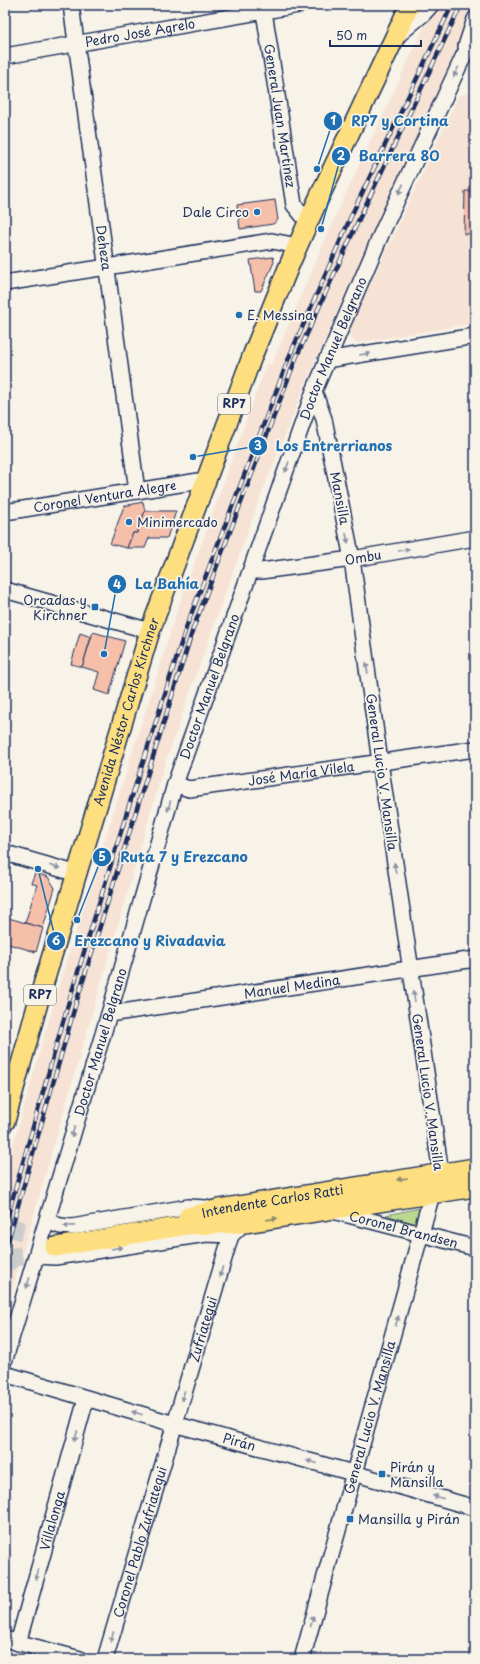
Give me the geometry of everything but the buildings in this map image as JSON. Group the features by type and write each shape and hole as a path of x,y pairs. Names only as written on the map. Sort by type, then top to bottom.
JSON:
{"main road":[{"name":"Avenida Néstor Carlos Kirchner","path":"5,1118 41,992 78,874 150,631 253,354 308,222 392,40 410,5"},
{"name":"Intendente Carlos Ratti","path":"475,1168 219,1209 56,1242 188,1225 238,1229 332,1211 475,1188"}],"street":[{"name":"Deheza","path":"71,5 137,491"},
{"name":"Pedro José Agrelo","path":"5,56 76,45 264,8 299,5"},
{"path":"392,40 423,14 431,5"},
{"name":"General Juan Martínez","path":"264,8 294,206 308,222"},
{"path":"464,55 475,19"},
{"name":"Doctor Manuel Belgrano","path":"5,1359 109,1014 175,784 314,391 382,230 464,55 475,38"},
{"path":"5,284 272,241 298,246"},
{"path":"326,360 475,336"},
{"name":"Mansilla","path":"314,391 324,419 352,559"},
{"name":"Coronel Ventura Alegre","path":"5,512 205,480"},
{"name":"Ombu","path":"251,571 352,559 475,538"},
{"name":"General Lucio V. Mansilla","path":"302,1659 432,1194 441,1173 410,969 352,559"},
{"path":"5,590 150,631"},
{"name":"José María Vilela","path":"175,784 188,789 475,749"},
{"path":"5,852 78,874"},
{"name":"Manuel Medina","path":"109,1014 475,959"},
{"name":"Intendente Carlos Ratti","path":"47,1221 60,1226 72,1227 188,1207 219,1209"},
{"name":"Coronel Brandsen","path":"332,1211 475,1248"},
{"name":"Intendente Carlos Ratti","path":"37,1256 55,1257 238,1229"},
{"name":"Zufriategui","path":"174,1424 238,1229"},
{"name":"Pirán","path":"5,1374 86,1399 475,1508"},
{"name":"Villalonga","path":"12,1641 86,1399"},
{"name":"Coronel Pablo Zufriategui","path":"105,1659 174,1424"},
{"path":"12,1641 80,1659"}],"shaded area":[{"path":"437,5 475,5 475,7 465,26 456,51 306,382 255,511 214,625 164,766 5,1314 5,1173 56,995 176,614 267,363 271,365 339,208 424,27"},
{"path":"475,92 475,323 356,343 348,332 459,95"}],"green space":[{"path":"420,1208 416,1224 386,1215"}],"tunnel":[{"path":"5,1226 33,1234 57,1237"},
{"path":"5,1263 16,1257 53,1247"}],"railway":[{"path":"5,1225 69,1001 127,812 187,625 290,355 353,212 452,5"},
{"path":"5,1251 76,1003 193,629 296,358 360,217 461,5"}],"place":[{"name":"RP7 y Cortina","path":"317,169"},
{"name":"Dale Circo","path":"257,212"},
{"name":"Barrera 80","path":"321,229"},
{"name":"E. Messina","path":"239,315"},
{"name":"Los Entrerrianos","path":"193,457"},
{"name":"Minimercado","path":"129,522"},
{"name":"Orcadas y Kirchner","path":"95,607"},
{"name":"La Bahía","path":"104,654"},
{"name":"Erezcano y Rivadavia","path":"38,869"},
{"name":"Ruta 7 y Erezcano","path":"77,920"},
{"name":"Pirán y Mansilla","path":"382,1474"},
{"name":"Mansilla y Pirán","path":"350,1519"}]}
